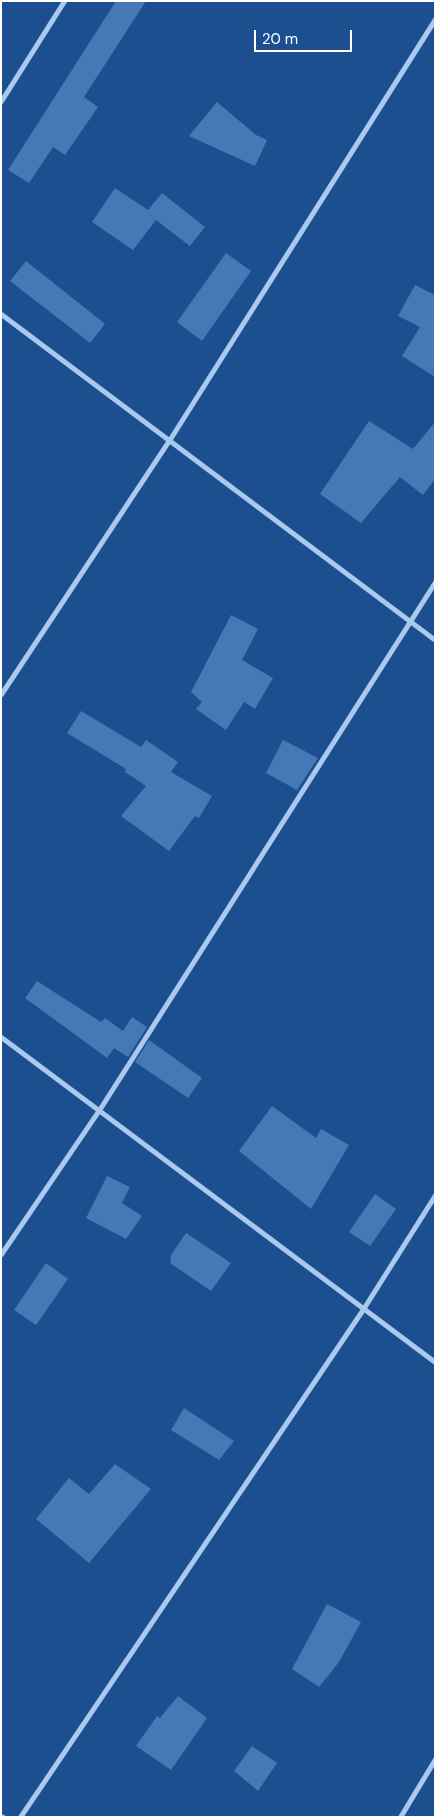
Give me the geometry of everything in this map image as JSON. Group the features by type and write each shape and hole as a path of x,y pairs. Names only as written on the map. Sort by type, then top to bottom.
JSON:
{"street":[{"path":"1,101 64,1"},
{"path":"1,694 168,442 435,19"},
{"path":"1,314 168,442 435,640"},
{"path":"1,1254 99,1110 435,582"},
{"path":"1,1037 363,1310 435,1362"},
{"path":"20,1817 363,1310 435,1195"},
{"path":"400,1817 435,1759"}],"building":[{"path":"116,1 146,1 84,97 98,107 65,155 53,147 29,183 8,170"},
{"path":"217,102 256,135 267,140 255,166 189,136"},
{"path":"115,188 148,210 162,193 205,227 190,246 156,220 133,250 92,222"},
{"path":"226,253 251,271 202,341 177,322"},
{"path":"26,261 105,324 90,343 10,281"},
{"path":"415,285 435,295 435,377 402,356 420,327 398,316"},
{"path":"369,421 413,449 435,422 435,479 423,495 400,477 361,523 320,494"},
{"path":"231,615 258,629 242,660 273,678 255,709 244,702 226,730 196,709 202,702 191,692"},
{"path":"81,711 141,747 146,740 178,762 171,772 212,796 199,818 195,816 169,851 121,816 146,786 125,772 126,769 67,733"},
{"path":"283,740 318,758 297,790 266,773"},
{"path":"37,981 101,1022 105,1018 123,1031 132,1017 147,1027 128,1057 114,1048 107,1058 25,998"},
{"path":"149,1040 202,1078 188,1098 135,1062"},
{"path":"272,1106 316,1138 321,1129 349,1145 311,1209 239,1151"},
{"path":"107,1176 130,1187 122,1203 142,1216 126,1239 86,1218"},
{"path":"375,1194 396,1209 370,1246 349,1232"},
{"path":"186,1233 231,1263 211,1291 170,1263 171,1255"},
{"path":"46,1263 68,1279 36,1325 14,1310"},
{"path":"184,1408 234,1441 219,1460 171,1430"},
{"path":"115,1464 151,1489 89,1563 36,1519 69,1478 89,1494"},
{"path":"327,1604 361,1622 339,1662 319,1687 292,1669"},
{"path":"178,1696 207,1718 171,1770 136,1746 157,1716 160,1718"},
{"path":"252,1746 277,1763 258,1791 234,1771"}]}
